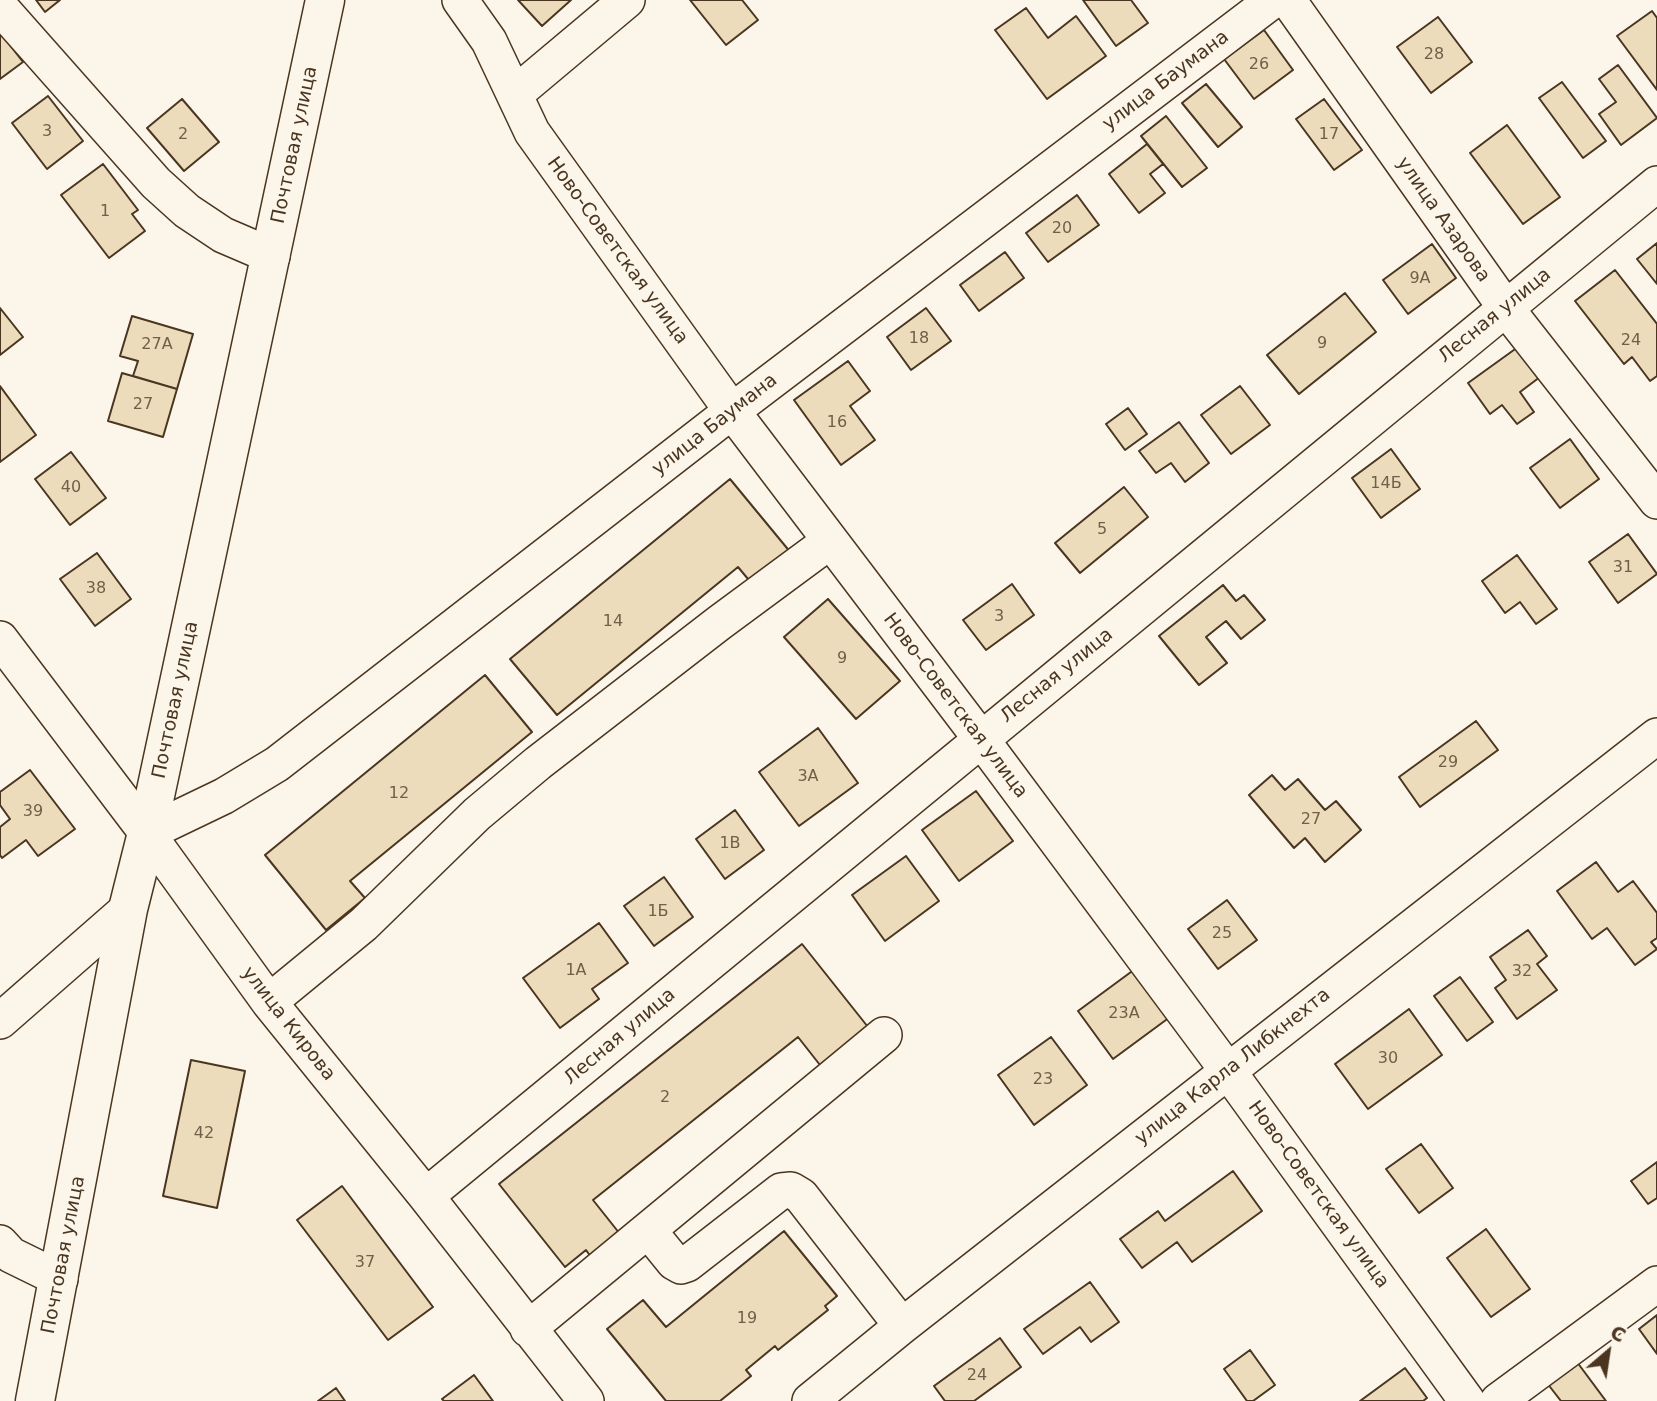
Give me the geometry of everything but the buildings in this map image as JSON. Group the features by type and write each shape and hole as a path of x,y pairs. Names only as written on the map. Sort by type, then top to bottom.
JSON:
{"main road":[{"name":"Почтовая улица","path":"36,1401 128,909 147,833 326,0"}],"street":[{"name":"Ново-Советская улица","path":"460,0 489,41 532,132 732,411 1228,1071 1467,1401"},
{"path":"515,94 628,0"},
{"name":"улица Баумана","path":"147,833 223,796 277,764 732,411 1273,0"},
{"name":"улица Азарова","path":"1288,0 1505,307 1657,501"},
{"path":"0,7 156,183 187,211 223,235 272,256"},
{"name":"Лесная улица","path":"426,1196 1657,184"},
{"path":"269,1002 364,924 477,814 538,763 830,541"},
{"name":"улица Кирова","path":"0,639 147,833 269,1002 426,1196 586,1401"},
{"name":"улица Карла Либкнехта","path":"810,1401 902,1326 1657,736"},
{"path":"0,1021 128,909"},
{"path":"528,1329 884,1035"},
{"path":"648,1230 674,1262 681,1266 781,1191 791,1190 800,1196 902,1326"},
{"path":"0,1243 10,1255 60,1279"},
{"path":"1498,1401 1657,1284"}]}
